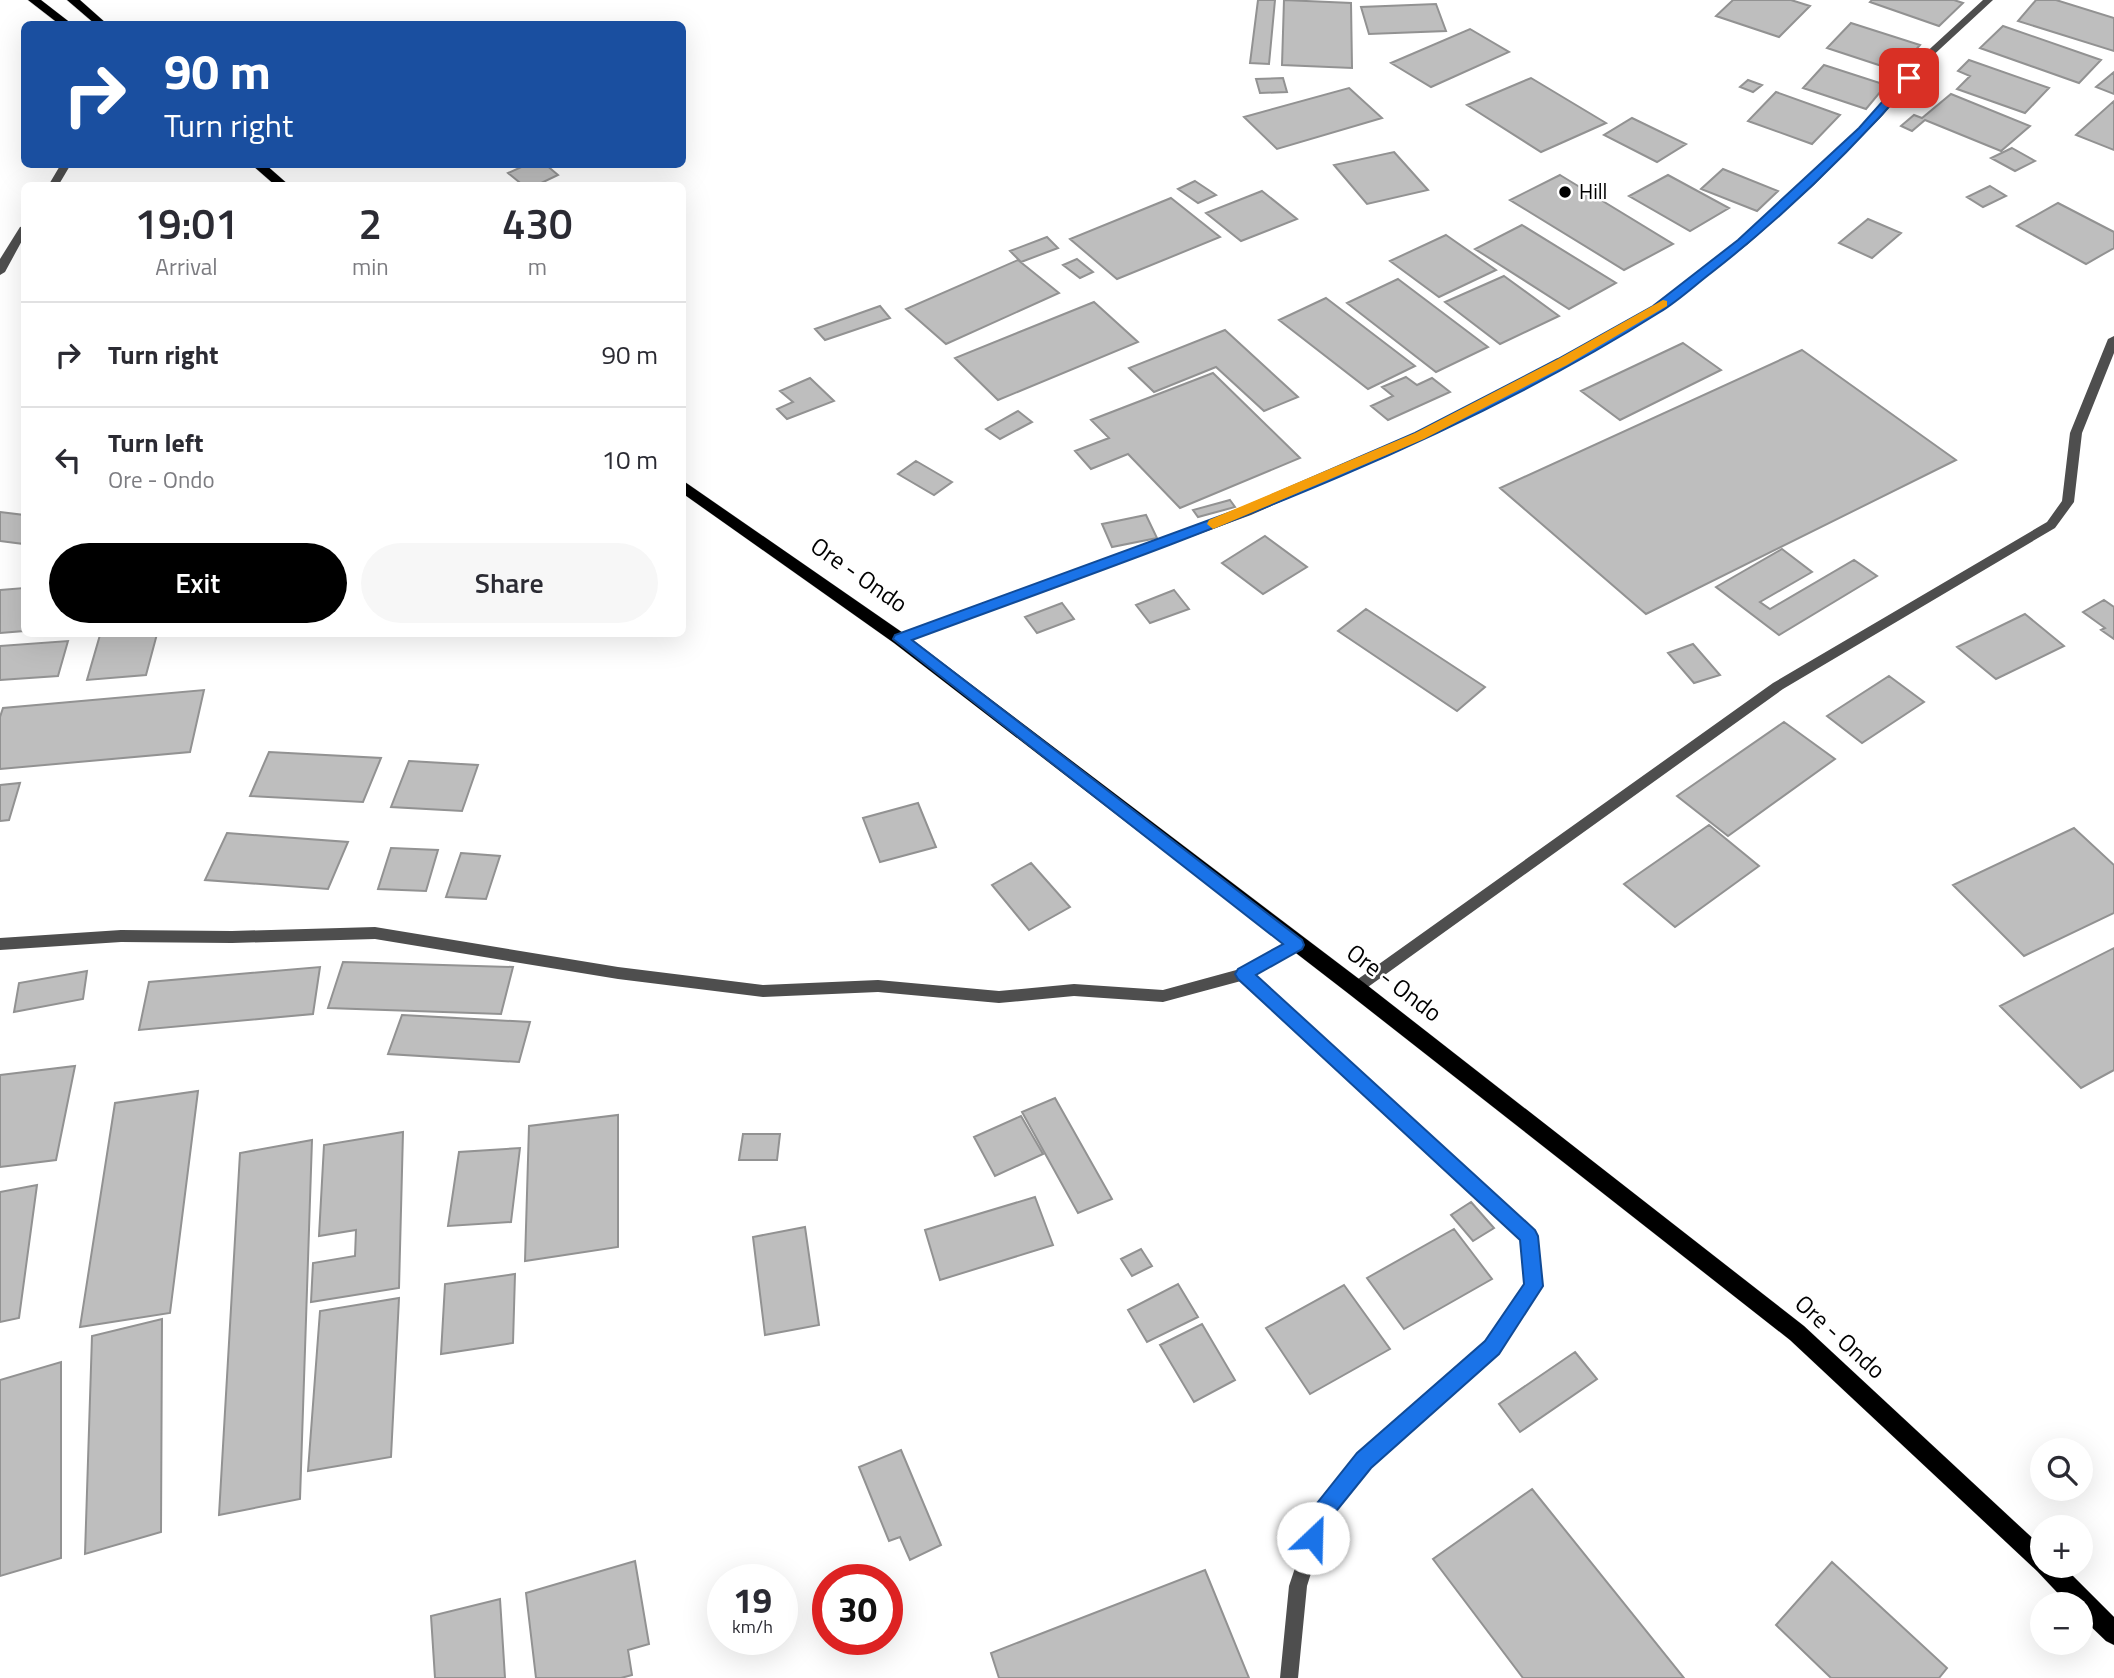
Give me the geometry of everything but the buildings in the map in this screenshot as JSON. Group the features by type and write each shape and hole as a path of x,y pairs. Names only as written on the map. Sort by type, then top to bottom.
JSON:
{"main road":[{"path":"34,0 62,21"},
{"path":"73,0 98,21"},
{"path":"262,168 279,182"},
{"name":"Ore - Ondo","path":"686,488 900,639 1296,945 1356,988 1797,1333 2030,1551"},
{"path":"2058,1578 2114,1633"}],"street":[{"path":"900,639 1284,495 1419,436 1563,362 1657,308 1743,243 1811,182 1880,113 1924,60 1988,0"},
{"path":"0,272 21,234"},
{"path":"1356,988 1778,687 2051,525 2068,502 2076,433 2114,339"},
{"path":"0,944 121,936 232,937 375,933 618,973 762,991 878,986 999,997 1074,990 1163,996 1244,974 1296,945"},
{"path":"1244,974 1528,1236 1534,1286 1492,1347 1364,1461 1321,1514 1298,1586 1289,1678"}],"slow traffic":[{"path":"1213,524 1247,512 1419,436 1563,362 1663,304"}],"place":[{"name":"Hill","path":"1565,192"}],"route":[{"path":"1313,1538 1321,1514 1364,1461 1492,1347 1534,1286 1528,1236 1244,974 1296,945 900,639 1247,512 1419,436 1563,362 1657,308 1743,243 1863,131 1909,78"}]}
